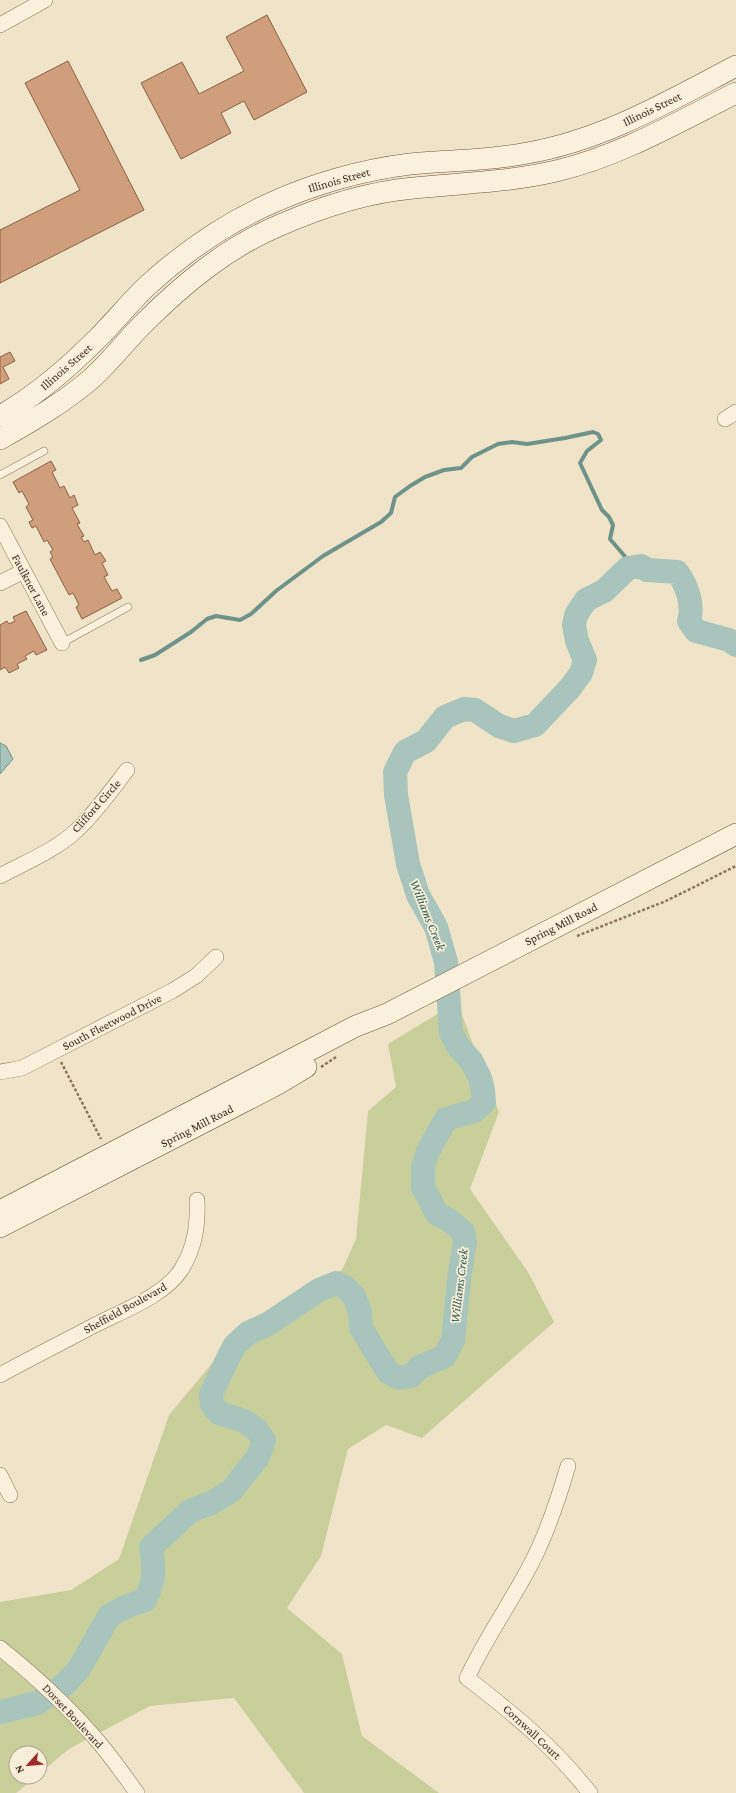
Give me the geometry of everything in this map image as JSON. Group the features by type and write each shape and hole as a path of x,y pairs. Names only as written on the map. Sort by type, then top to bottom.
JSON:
{"street":[{"path":"0,26 45,0"},
{"name":"Illinois Street","path":"0,439 53,408 91,378 176,292 224,256 276,226 319,209 372,182 432,162 505,157 567,144 620,125 736,66"},
{"name":"Illinois Street","path":"0,416 45,386 98,338 148,285 185,254 205,240 247,215 291,195 337,179 414,188 510,180 557,171 604,157 648,137 736,92"},
{"name":"Faulkner Lane","path":"0,526 62,643"},
{"path":"0,583 24,571"},
{"name":"Clifford Circle","path":"0,876 49,850 76,830 104,800 127,770"},
{"name":"Spring Mill Road","path":"0,1211 356,1026 387,1014 736,836"},
{"name":"South Fleetwood Drive","path":"0,1072 22,1068 172,990 196,976 216,957"},
{"name":"Spring Mill Road","path":"0,1227 276,1085 360,1035 387,1014"},
{"name":"Sheffield Boulevard","path":"0,1375 145,1300 170,1283 180,1270 190,1252 196,1232 197,1200"},
{"name":"Cornwall Court","path":"568,1466 553,1513 541,1543 512,1598 480,1650 467,1678 534,1731 573,1772 590,1793"},
{"path":"0,1475 10,1495"},
{"name":"Dorset Boulevard","path":"0,1648 26,1669 76,1717 97,1740 137,1793"}],"lane":[{"path":"0,475 44,451"},
{"path":"62,643 128,607"}],"path":[{"path":"576,937 659,904 736,866"},
{"path":"55,1051 101,1140"}],"green space":[{"path":"457,1002 499,1112 470,1189 528,1272 554,1322 422,1438 386,1425 348,1449 321,1556 287,1608 342,1654 362,1736 439,1793 304,1793 234,1698 150,1706 69,1749 48,1766 48,1745 8,1745 8,1785 26,1785 16,1793 0,1793 0,1602 71,1590 119,1559 169,1415 243,1326 342,1270 356,1239 368,1111 396,1087 388,1044"}],"water":[{"path":"0,743 6,746 13,759 0,774"}],"building":[{"path":"267,15 307,92 254,120 244,101 221,113 231,133 181,159 141,83 182,62 199,94 244,71 226,37"},
{"path":"68,61 144,210 0,283 0,230 80,190 25,83"},
{"path":"10,352 15,361 3,367 9,379 0,384 0,357"},
{"path":"51,461 56,470 52,472 60,488 64,486 70,498 74,495 78,505 72,508 80,523 77,524 84,536 81,537 84,542 88,540 95,555 100,552 106,561 102,563 108,575 104,577 112,591 117,589 122,598 82,619 76,607 79,605 73,593 69,595 50,559 53,557 50,552 53,550 47,540 44,542 36,526 32,528 29,522 33,520 26,507 29,504 22,491 19,493 13,482"},
{"path":"26,611 47,650 36,655 34,651 25,656 27,659 17,664 19,668 9,673 5,667 0,670 0,625 7,621 9,624 15,621 13,617"}],"waterway":[{"path":"141,660 155,655 191,632 207,619 216,616 240,620 251,614 276,591 323,556 381,522 391,513 395,497 410,486 425,477 444,470 461,468 472,457 498,444 512,442 527,444 593,432 598,434 601,440 587,451 580,463 602,510 609,517 613,525 610,539 634,567"},
{"name":"Williams Creek","path":"0,1712 37,1703 64,1685 79,1669 109,1616 125,1607 145,1600 151,1586 153,1575 151,1547 190,1511 211,1503 231,1491 258,1457 264,1440 256,1429 244,1421 219,1413 212,1405 211,1394 235,1345 248,1333 268,1324 319,1290 336,1283 345,1287 354,1296 360,1312 361,1328 388,1372 399,1378 411,1376 420,1367 445,1356 453,1340 460,1271 465,1242 463,1232 449,1220 437,1214 423,1187 423,1167 428,1151 446,1119 474,1111 484,1102 480,1078 472,1062 458,1046 451,1033 446,962 436,927 418,895 408,864 396,795 395,772 405,752 426,741 445,717 464,709 475,710 499,726 514,731 535,725 570,688 581,673 585,660 577,641 574,625 576,615 586,600 604,591 628,568 641,566 647,570 677,572 681,577 689,595 691,608 689,621 696,631 729,640 736,645"}]}
